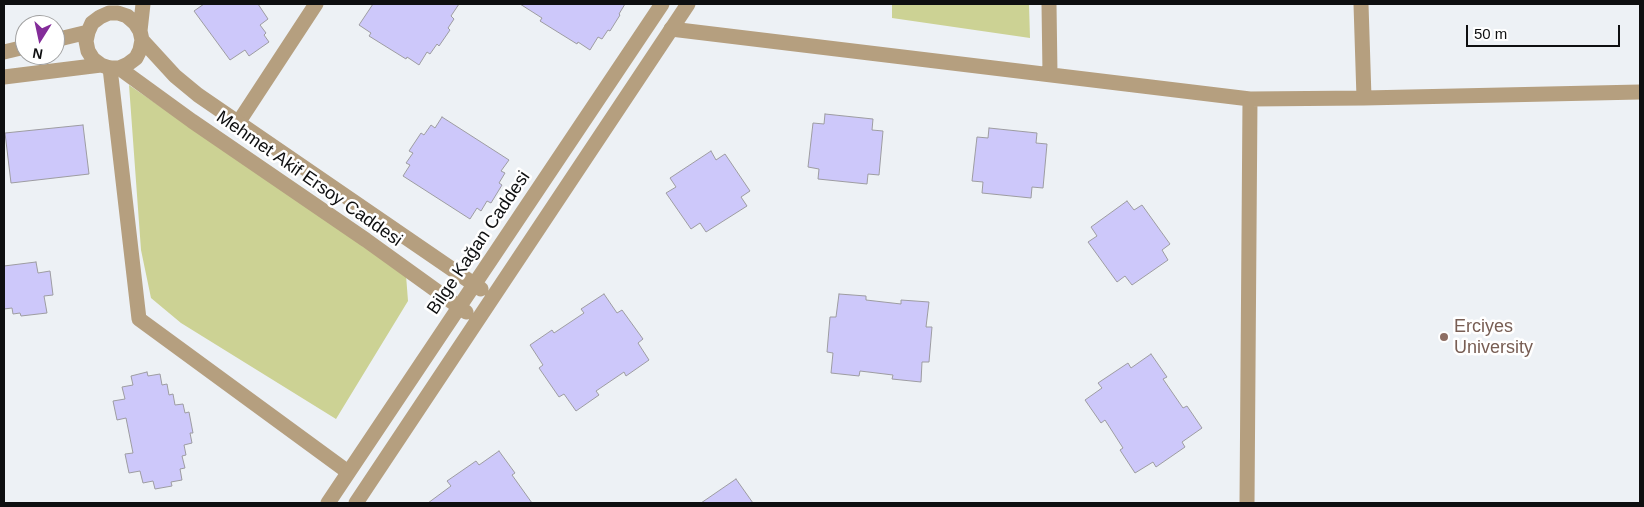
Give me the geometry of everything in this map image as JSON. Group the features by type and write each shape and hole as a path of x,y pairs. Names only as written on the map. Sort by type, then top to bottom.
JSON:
{"street":[{"path":"99,4 86,41 88,51 93,59 110,67"},
{"path":"4,76 128,64 136,58 140,50 143,4"},
{"path":"238,123 316,4"},
{"name":"Bilge Kağan Caddesi","path":"328,503 662,4"},
{"path":"356,503 688,4"},
{"path":"1048,4 1050,74"},
{"path":"1361,4 1364,98"},
{"path":"65,36 90,27 100,17 109,13 127,16 135,23 141,35"},
{"path":"671,29 1250,99 1640,92"},
{"name":"Mehmet Akif Ersoy Caddesi","path":"141,35 175,76 198,95 474,285 493,296"},
{"path":"110,67 140,319 348,472"},
{"name":"Mehmet Akif Ersoy Caddesi","path":"110,67 192,120 366,240 477,320"},
{"path":"1247,503 1250,99"}],"green space":[{"path":"892,4 1029,4 1030,38 892,18"},
{"path":"129,85 406,275 408,301 336,419 181,323 151,298 141,250"}],"building":[{"path":"204,4 258,4 268,19 260,25 266,33 264,35 269,42 249,56 245,50 230,60 194,11"},
{"path":"373,4 459,4 451,16 454,19 448,28 450,30 439,46 437,44 430,54 427,52 419,65 369,36 371,33 359,25"},
{"path":"520,4 625,4 610,31 608,30 602,39 598,37 590,50 540,21 542,18"},
{"path":"825,114 873,119 872,130 883,131 879,175 868,174 867,184 818,179 819,169 808,167 813,123 824,124"},
{"path":"442,117 509,160 501,171 505,173 499,183 502,185 491,203 487,201 481,211 477,208 470,219 403,176 410,165 406,163 413,153 409,151 421,133 424,135 431,125 435,128"},
{"path":"83,125 89,174 11,183 5,133"},
{"path":"989,128 1037,133 1036,143 1047,144 1043,188 1032,187 1031,198 982,193 983,182 972,181 977,137 988,138"},
{"path":"711,151 716,160 725,154 750,191 741,197 747,206 706,232 700,223 691,229 666,193 676,187 670,178"},
{"path":"1127,201 1134,210 1142,205 1170,244 1162,250 1168,260 1132,285 1125,276 1117,282 1088,242 1097,236 1091,227"},
{"path":"36,262 38,273 50,271 53,295 44,296 47,313 21,316 20,313 13,314 12,308 4,309 4,266"},
{"path":"604,294 617,313 622,310 643,339 638,343 649,360 626,376 624,372 596,391 599,395 576,411 564,394 559,397 539,368 543,365 530,345 552,330 554,333 584,313 581,309"},
{"path":"839,294 866,296 866,300 901,304 901,300 929,302 926,327 932,327 929,362 922,362 921,382 892,379 893,375 860,371 859,376 831,373 833,353 827,352 830,317 836,317"},
{"path":"1151,354 1167,377 1163,379 1183,408 1187,406 1202,428 1182,442 1185,447 1156,467 1153,462 1135,473 1120,450 1123,448 1105,420 1101,423 1085,400 1102,388 1098,383 1128,363 1131,368"},
{"path":"147,372 148,376 160,374 162,385 167,384 169,395 173,394 175,405 183,404 185,413 189,412 193,433 190,433 192,443 184,445 186,455 182,456 185,468 180,469 182,480 171,482 172,486 155,489 153,481 143,483 140,471 129,473 125,454 133,453 126,418 117,420 113,401 125,399 122,387 133,385 131,376"},
{"path":"499,451 515,473 512,475 532,503 428,503 451,486 447,481 476,461 479,465"},
{"path":"736,479 753,503 701,503"}],"place":[{"name":"Erciyes University","path":"1444,337"}]}
